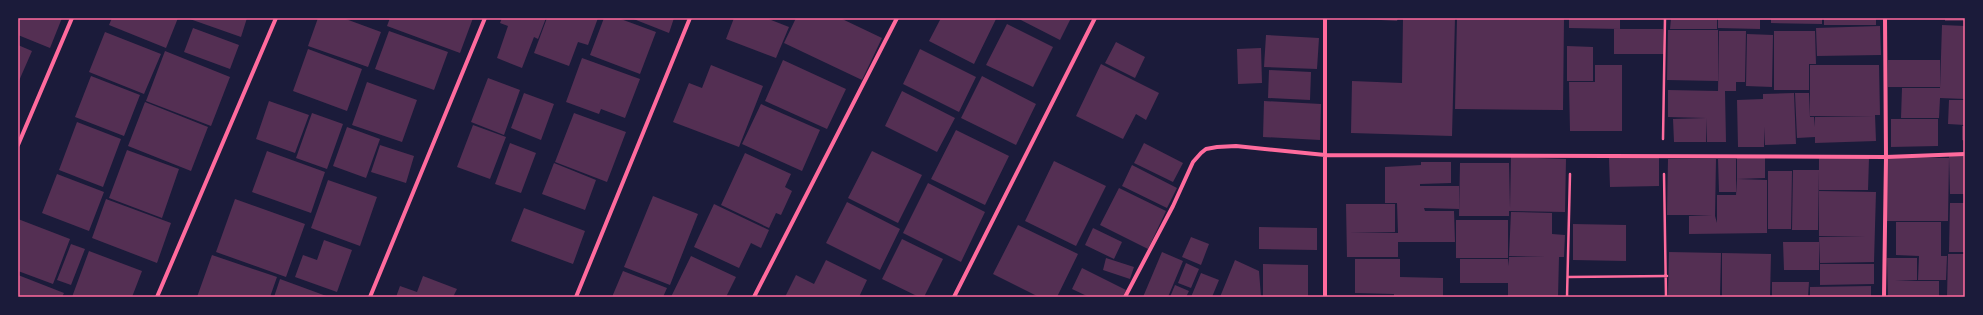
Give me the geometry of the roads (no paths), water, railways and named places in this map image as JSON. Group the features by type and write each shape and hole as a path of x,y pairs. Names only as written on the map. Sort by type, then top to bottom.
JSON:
{"street":[{"path":"18,145 72,18"},
{"path":"157,297 276,18"},
{"path":"370,297 485,18"},
{"path":"576,297 690,18"},
{"path":"754,297 897,18"},
{"path":"954,297 1095,18"},
{"path":"1324,297 1326,18"},
{"path":"1884,297 1886,157 1885,18"},
{"path":"1125,297 1173,206 1193,162 1206,149 1217,147 1236,146 1325,155 1886,157 1965,154"}]}
